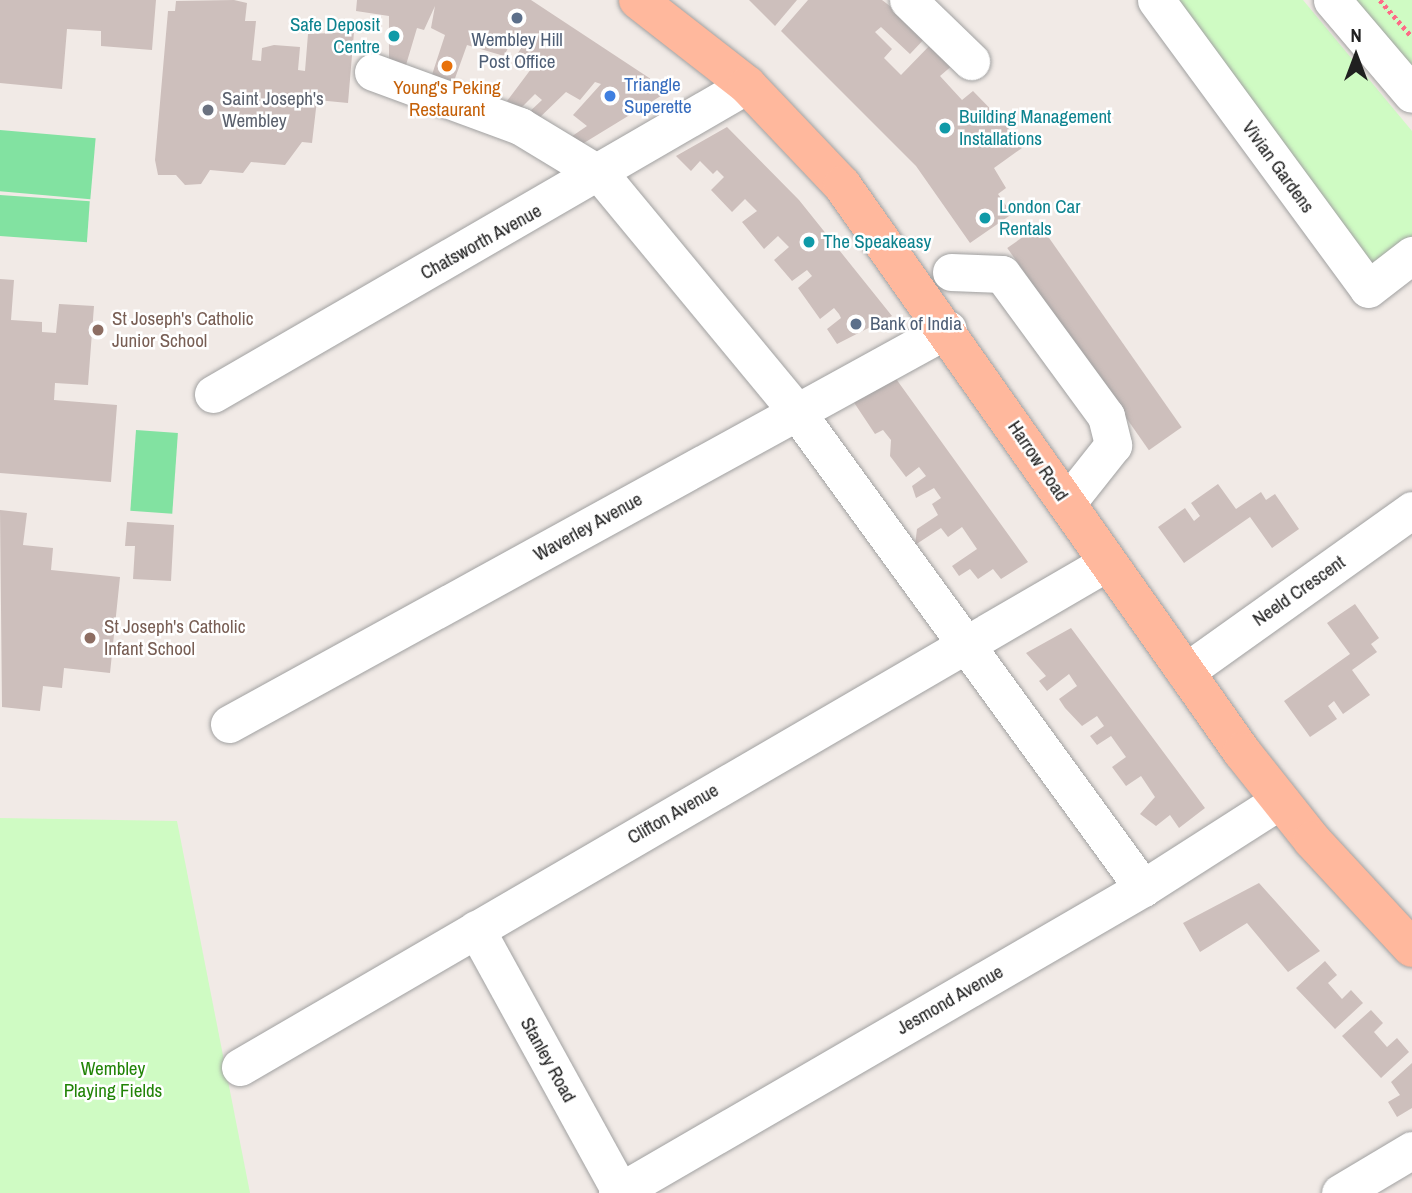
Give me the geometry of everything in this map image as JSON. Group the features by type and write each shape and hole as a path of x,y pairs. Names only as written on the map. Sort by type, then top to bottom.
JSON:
{"main road":[{"name":"Harrow Road","path":"638,0 747,85 842,186 948,330 1066,503 1279,801 1412,948"}],"street":[{"path":"908,0 971,61"},
{"name":"Vivian Gardens","path":"1156,0 1368,289 1412,255"},
{"path":"1332,0 1412,94"},
{"path":"373,72 520,126 601,174 796,411 963,645 1143,888"},
{"name":"Chatsworth Avenue","path":"213,394 601,174 747,85"},
{"path":"951,272 1002,274 1106,416 1113,446 1066,503"},
{"name":"Waverley Avenue","path":"229,724 948,330"},
{"name":"Neeld Crescent","path":"1185,672 1412,510"},
{"name":"Clifton Avenue","path":"240,1068 1108,562"},
{"name":"Jesmond Avenue","path":"619,1192 1143,888 1279,801"},
{"name":"Stanley Road","path":"476,929 619,1192"},
{"path":"1340,1193 1412,1150"}],"path":[{"path":"1380,0 1412,37"}],"green space":[{"path":"1167,0 1303,0 1412,131 1412,244 1368,276"},
{"path":"1346,0 1412,0 1412,75"},
{"path":"0,130 96,138 90,199 0,191"},
{"path":"0,195 90,201 87,242 0,236"},
{"path":"136,430 178,433 172,514 130,511"},
{"name":"Wembley Playing Fields","path":"0,818 177,821 250,1193 0,1193"}],"building":[{"path":"0,0 156,0 152,50 101,46 101,31 67,29 62,89 0,83"},
{"name":"Saint Joseph's Wembley","path":"234,0 247,3 245,21 256,21 252,60 261,61 262,48 274,45 300,47 298,70 305,71 308,34 354,32 348,103 317,100 312,143 302,142 285,165 251,162 243,173 210,170 201,184 185,185 176,175 158,175 155,160 168,11 175,11 176,1"},
{"path":"357,0 531,0 669,91 579,146 565,141 587,126 573,115 601,84 595,82 580,100 566,92 534,123 526,115 542,100 535,94 519,110 507,101 531,69 514,60 527,38 515,34 504,56 467,45 449,95 428,87 445,35 431,28 435,6 424,30 417,28 403,75 389,69 389,16 356,11"},
{"path":"749,0 797,0 775,26"},
{"path":"808,0 882,0 928,35 910,54 881,27 875,32 892,49 884,58 901,75 934,41 954,64 940,76 962,100 973,91 1008,127 1022,148 994,168 1006,188 998,194 1012,214 970,243 916,166 781,31"},
{"path":"727,127 799,200 892,316 837,344 827,329 841,318 839,314 834,308 820,319 798,288 812,276 807,270 792,281 774,260 789,247 778,236 764,249 742,222 757,211 745,199 732,212 711,190 724,177 717,170 713,174 700,161 691,171 676,156"},
{"path":"1040,225 1182,427 1149,450 1007,248"},
{"path":"0,279 14,280 11,320 42,322 42,332 56,333 59,304 94,306 88,385 55,383 54,400 117,405 111,482 0,473"},
{"path":"894,376 1028,562 1001,579 993,569 978,579 970,569 959,576 952,566 977,549 962,527 948,537 941,528 915,545 917,529 938,515 932,504 941,498 934,488 916,498 912,486 926,476 919,467 906,477 890,456 891,440 883,430 875,434 851,398"},
{"path":"1218,484 1236,509 1261,492 1266,500 1275,494 1299,529 1272,548 1250,517 1184,563 1158,527 1185,508 1194,521 1200,516 1191,503"},
{"path":"0,510 27,513 23,545 53,548 51,570 120,577 110,673 64,668 62,688 43,686 40,711 2,707"},
{"path":"127,522 174,525 171,581 133,579 135,546 125,546"},
{"path":"1355,604 1379,638 1371,644 1377,652 1352,670 1370,695 1343,714 1334,701 1328,706 1337,719 1310,737 1284,701 1350,654 1327,623"},
{"path":"1071,628 1205,808 1179,828 1170,815 1156,826 1140,814 1155,797 1141,776 1126,786 1112,767 1126,757 1111,736 1097,745 1090,736 1104,726 1097,716 1082,726 1065,708 1059,699 1077,686 1069,674 1047,691 1039,681 1046,676 1026,653"},
{"path":"1259,883 1320,951 1288,972 1247,923 1200,952 1183,923"},
{"path":"1325,961 1337,975 1328,983 1342,999 1351,990 1363,1003 1335,1029 1296,988"},
{"path":"1371,1010 1383,1023 1374,1032 1387,1047 1397,1038 1409,1052 1381,1078 1342,1036"},
{"path":"1412,1063 1412,1108 1397,1117 1388,1102 1400,1095 1391,1082"}],"place":[{"name":"Wembley Hill Post Office","path":"517,18"},
{"name":"Safe Deposit Centre","path":"394,36"},
{"name":"Young's Peking Restaurant","path":"447,66"},
{"name":"Triangle Superette","path":"610,96"},
{"name":"Saint Joseph's Wembley","path":"208,110"},
{"name":"Building Management Installations","path":"945,128"},
{"name":"London Car Rentals","path":"985,218"},
{"name":"The Speakeasy","path":"809,242"},
{"name":"Bank of India","path":"856,324"},
{"name":"St Joseph's Catholic Junior School","path":"98,330"},
{"name":"St Joseph's Catholic Infant School","path":"90,638"}]}
